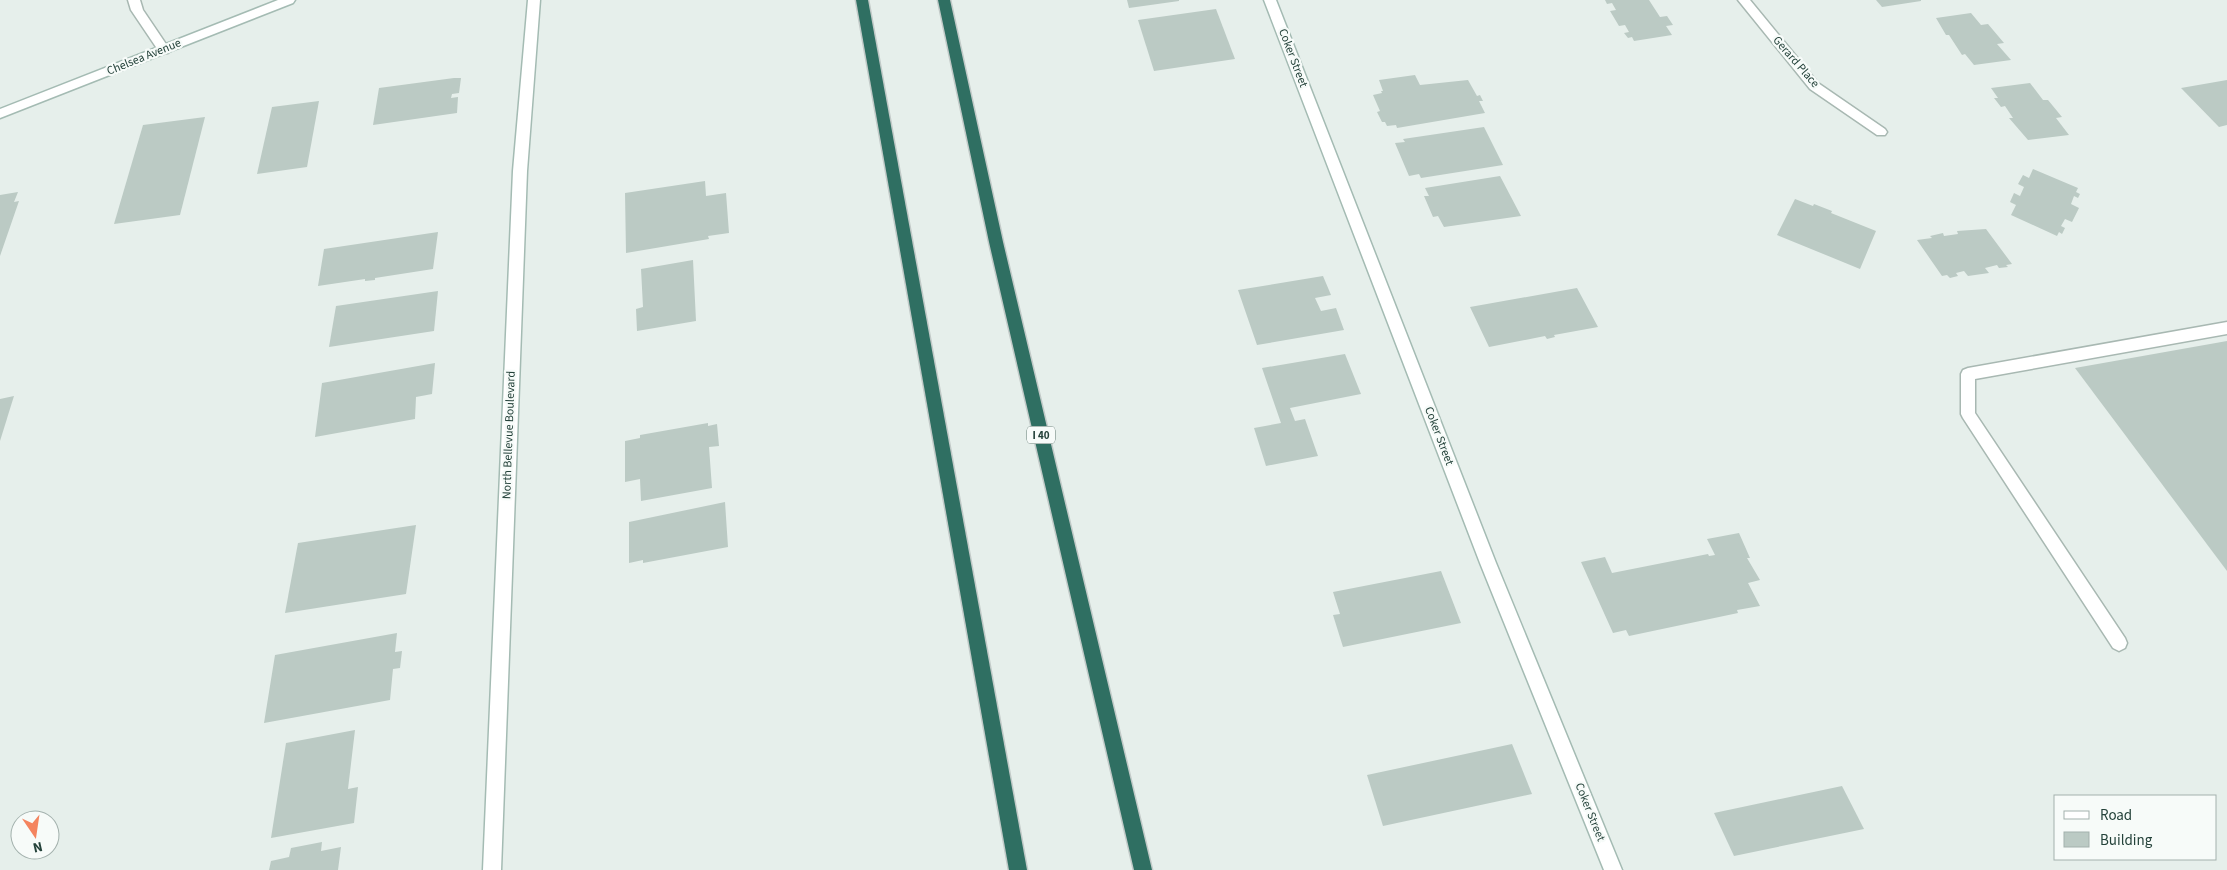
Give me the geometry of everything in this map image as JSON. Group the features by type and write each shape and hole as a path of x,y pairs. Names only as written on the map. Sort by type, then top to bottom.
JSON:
{"highway":[{"path":"862,0 1018,870"},
{"name":"I 40","path":"944,0 996,242 1143,870"}],"main road":[{"path":"134,0 137,10 164,50"},
{"name":"Chelsea Avenue","path":"0,114 289,0"},
{"name":"North Bellevue Boulevard","path":"492,870 520,171 534,0"},
{"name":"Coker Street","path":"1270,0 1488,563 1613,870"},
{"name":"Gerard Place","path":"1744,0 1814,86 1881,132"},
{"path":"2119,643 1968,414 1968,374 2227,328"}],"building":[{"path":"1127,0 1179,0 1179,1 1129,8"},
{"path":"1605,0 1649,0 1660,17 1667,16 1673,25 1666,26 1672,35 1634,41 1632,37 1628,38 1624,33 1629,32 1625,25 1619,26 1610,11 1616,10 1612,3 1607,4"},
{"path":"1876,0 1921,0 1921,1 1882,7"},
{"path":"1216,9 1235,59 1154,71 1138,20"},
{"path":"1971,13 1981,25 1988,24 2004,43 1997,44 2011,60 1974,65 1965,54 1962,55 1949,35 1946,35 1936,18"},
{"path":"1415,75 1420,85 1468,80 1477,96 1480,95 1483,101 1479,101 1485,113 1397,128 1396,125 1387,126 1385,122 1382,122 1377,112 1380,111 1373,95 1383,91 1379,80"},
{"path":"461,78 459,93 452,94 451,98 458,97 457,113 373,125 379,88"},
{"path":"2227,80 2227,125 2219,127 2181,88"},
{"path":"2030,83 2043,100 2048,100 2062,117 2056,118 2069,135 2028,140 2009,118 2013,118 2005,106 2001,107 1994,98 1998,98 1991,88"},
{"path":"319,101 307,167 257,174 272,107"},
{"path":"205,117 180,215 114,224 143,125"},
{"path":"1484,127 1503,165 1421,178 1419,174 1409,176 1395,143 1405,142 1403,139"},
{"path":"2033,169 2078,188 2076,192 2080,194 2078,198 2074,196 2071,204 2079,208 2072,222 2065,219 2061,226 2065,228 2062,234 2059,232 2057,236 2011,215 2016,205 2010,202 2014,193 2020,196 2024,187 2018,184 2023,175 2029,178"},
{"path":"1500,176 1521,216 1444,227 1438,216 1433,217 1424,196 1429,196 1425,188"},
{"path":"705,181 706,196 726,193 729,233 708,236 709,239 626,253 625,193"},
{"path":"18,192 14,202 19,201 0,256 0,195"},
{"path":"1795,199 1832,211 1831,213 1876,231 1860,269 1777,235"},
{"path":"1986,229 2012,264 2006,265 2008,267 1999,268 1997,265 1985,268 1989,273 1968,276 1964,271 1956,273 1958,276 1950,278 1947,275 1942,276 1917,240 1932,238 1930,236 1943,233 1944,236 1958,234 1957,231"},
{"path":"438,232 433,269 375,278 375,280 365,281 365,279 318,286 324,249"},
{"path":"693,260 696,321 637,331 636,309 643,307 641,269"},
{"path":"1323,276 1331,295 1315,298 1321,311 1336,308 1344,330 1257,345 1238,290"},
{"path":"1577,288 1598,327 1554,335 1555,337 1547,339 1545,336 1489,347 1470,307"},
{"path":"438,291 434,331 329,347 336,306"},
{"path":"2227,341 2227,571 2075,368"},
{"path":"1345,354 1361,394 1290,408 1295,421 1305,419 1318,456 1266,466 1254,428 1281,423 1262,368"},
{"path":"435,363 432,394 416,397 415,419 315,437 322,383"},
{"path":"14,396 0,441 0,399"},
{"path":"708,423 708,426 717,424 719,446 709,447 712,488 641,501 640,479 625,482 625,441 640,438 640,435"},
{"path":"725,502 728,547 643,563 643,560 629,563 629,522"},
{"path":"416,525 406,594 285,613 298,543"},
{"path":"1739,533 1750,558 1747,558 1760,580 1748,583 1760,606 1737,610 1738,613 1629,636 1626,630 1613,633 1581,562 1605,557 1612,573 1708,554 1709,556 1715,555 1707,539"},
{"path":"1441,571 1461,623 1343,647 1333,615 1340,614 1333,592"},
{"path":"397,633 395,652 402,651 400,668 393,669 390,700 264,723 275,655"},
{"path":"355,730 348,789 358,787 354,823 271,838 286,743"},
{"path":"1512,744 1532,794 1383,826 1367,775"},
{"path":"1842,786 1864,829 1734,856 1714,813"},
{"path":"322,842 321,851 341,847 338,870 269,870 271,861 289,857 291,848"}]}
